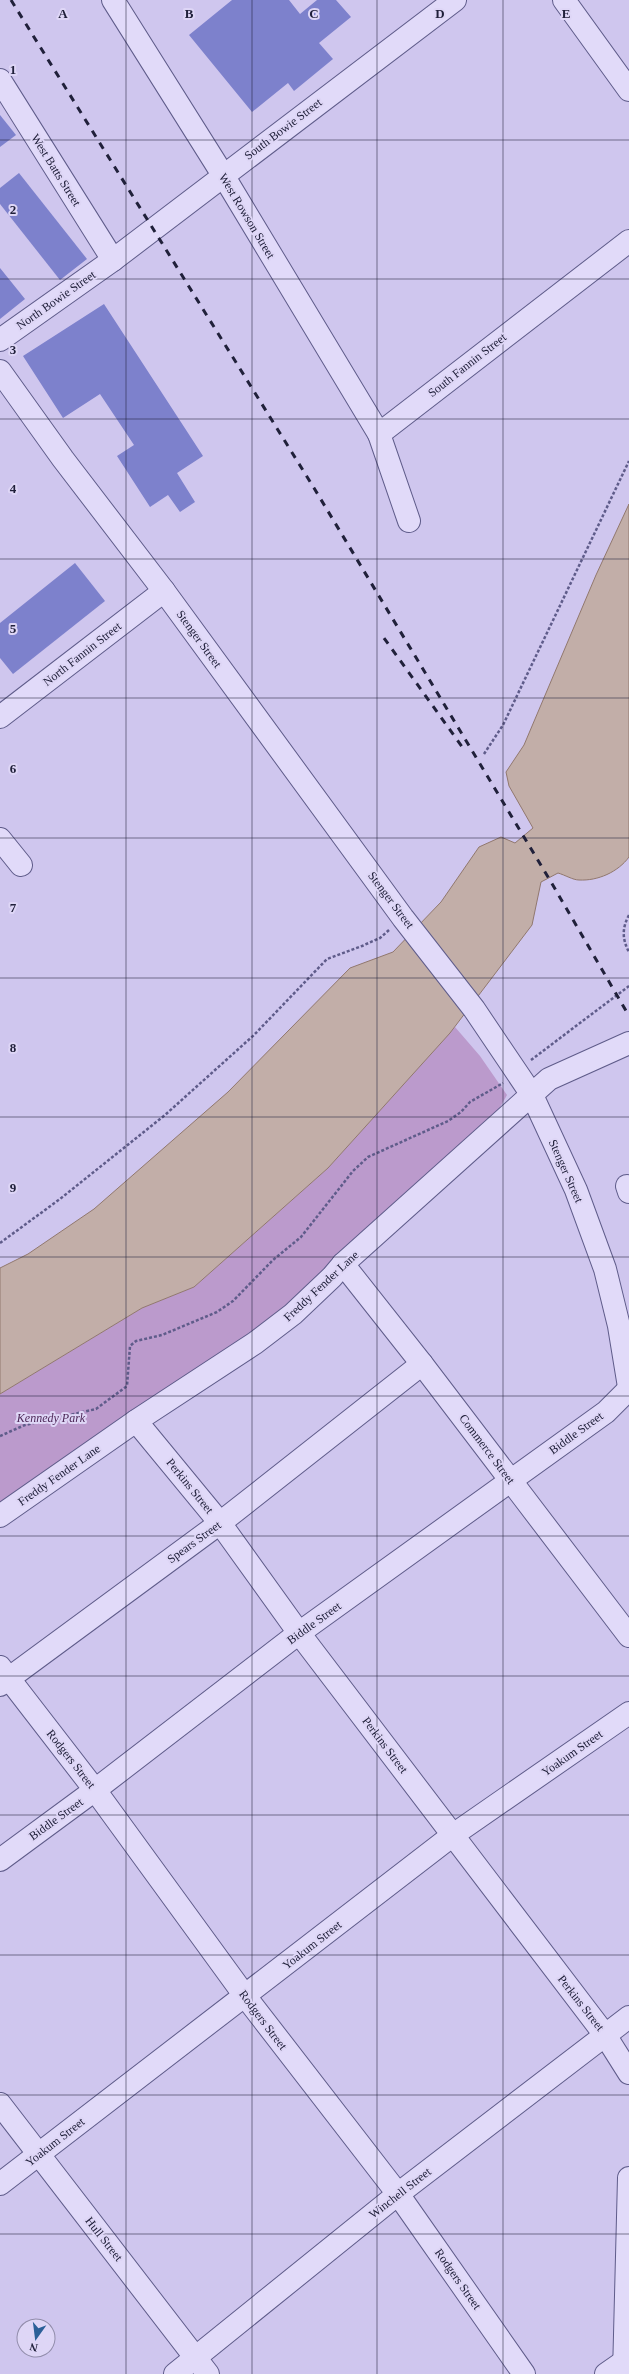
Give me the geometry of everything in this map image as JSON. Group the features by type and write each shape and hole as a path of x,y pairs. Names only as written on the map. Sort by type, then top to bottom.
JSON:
{"street":[{"name":"West Rowson Street","path":"113,0 223,175 379,434"},
{"name":"South Bowie Street","path":"113,260 455,0"},
{"path":"564,0 629,90"},
{"name":"West Batts Street","path":"0,80 113,260"},
{"name":"South Fannin Street","path":"379,434 629,241"},
{"name":"North Bowie Street","path":"0,340 113,260"},
{"name":"Stenger Street","path":"0,371 63,459 164,590 403,918 474,1009 532,1095 576,1190 605,1269 619,1326 629,1381"},
{"path":"379,434 410,521"},
{"name":"North Fannin Street","path":"0,717 164,590"},
{"path":"0,839 21,865"},
{"name":"Freddy Fender Lane","path":"0,1516 136,1421 255,1343 294,1314 332,1277 343,1264 549,1079 629,1043"},
{"name":"Commerce Street","path":"343,1264 422,1364 629,1636"},
{"name":"Spears Street","path":"3,1677 220,1524 422,1364"},
{"name":"Biddle Street","path":"0,1860 95,1790 299,1633 606,1412 629,1381"},
{"name":"Perkins Street","path":"136,1421 220,1524 299,1633 605,2034 629,2073"},
{"name":"Rodgers Street","path":"3,1677 95,1790 245,1996 398,2194 524,2374"},
{"name":"Yoakum Street","path":"0,2184 453,1836 629,1713"},
{"name":"Winchell Street","path":"175,2374 202,2366 398,2194 629,2017"},
{"name":"Hull Street","path":"0,2104 202,2366"},
{"path":"606,2374 626,2365 629,2178"}],"path":[{"path":"484,754 503,725 629,461"},
{"path":"629,914 623,927 624,937 629,952"},
{"path":"0,1242 60,1199 165,1115 254,1035 326,959 380,938 403,918"},
{"path":"0,1436 25,1425 96,1409 127,1386 130,1346 136,1340 162,1335 217,1312 233,1301 273,1260 301,1237 353,1171 368,1157 448,1121 461,1112 470,1102 500,1086 553,1041 629,986"}],"green space":[{"name":"Kennedy Park","path":"455,1027 480,1056 507,1095 498,1111 263,1327 0,1511 0,1394 142,1308 194,1287 328,1168"}],"shaded area":[{"path":"629,504 629,857 613,871 593,879 577,880 558,873 541,882 532,925 450,1033 328,1168 194,1287 142,1308 0,1394 0,1268 28,1254 94,1209 228,1092 350,968 393,952 441,902 479,847 501,837 515,843 533,828 509,786 506,772 524,745 596,575"}],"building":[{"path":"232,0 289,0 300,14 317,0 336,0 351,17 319,43 333,59 294,91 288,83 252,112 189,35"},
{"path":"0,115 16,135 0,147"},
{"path":"19,173 87,259 60,280 0,204 0,188"},
{"path":"0,268 25,299 0,319"},
{"path":"104,304 203,456 177,473 195,502 180,512 168,495 150,507 117,456 134,445 100,394 63,418 23,356"},
{"path":"75,563 105,601 13,674 0,658 0,623"}],"railway":[{"path":"11,0 314,488 551,882 629,1016"},
{"path":"384,638 463,748"}]}
